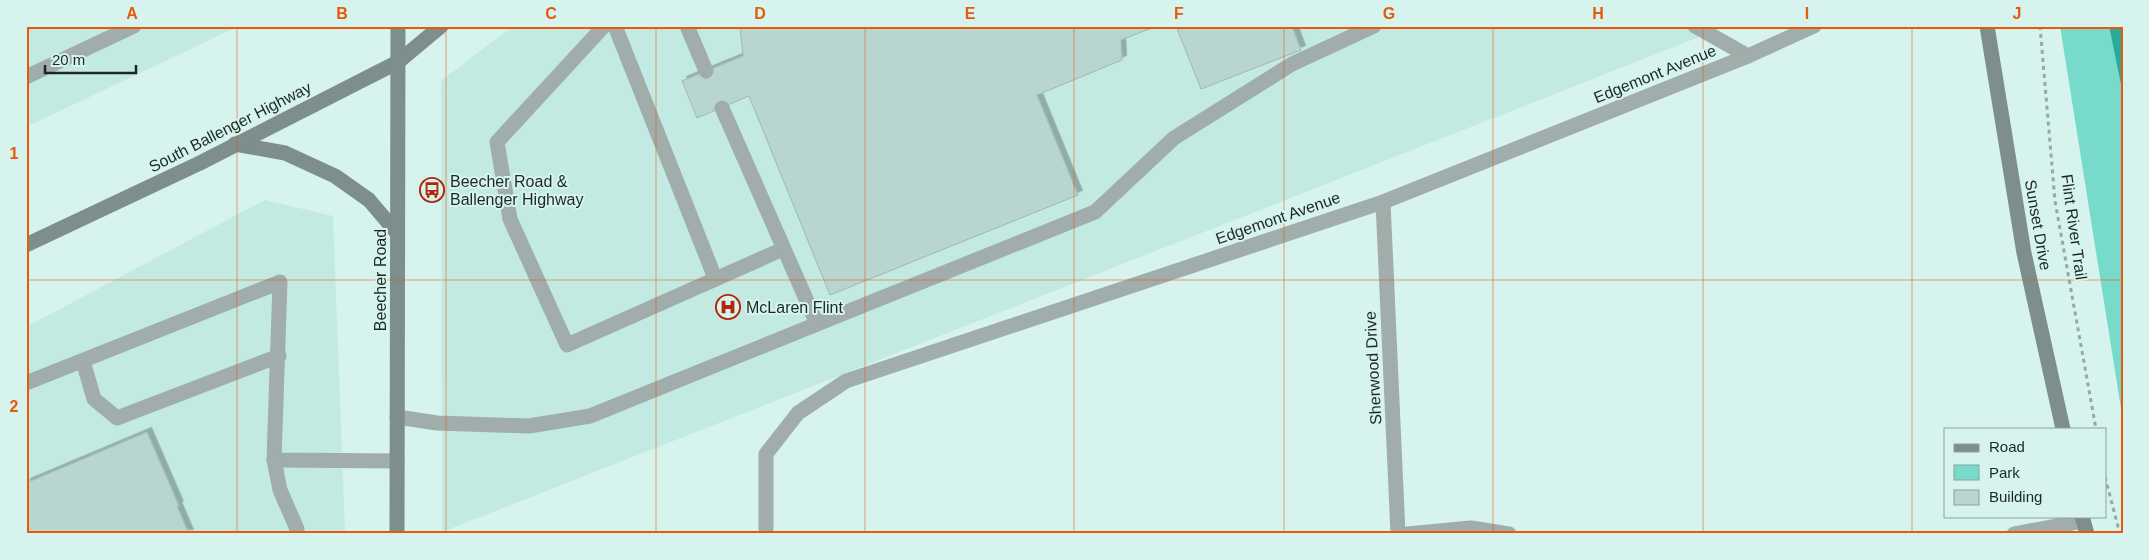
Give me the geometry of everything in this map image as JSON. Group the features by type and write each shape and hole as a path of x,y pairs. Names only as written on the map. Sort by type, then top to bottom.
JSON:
{"street":[{"path":"26,77 134,26"},
{"name":"Beecher Road","path":"397,534 398,26"},
{"name":"South Ballenger Highway","path":"26,245 398,62 441,26"},
{"path":"604,26 497,142 510,219 567,345 783,249"},
{"path":"616,26 715,278"},
{"path":"687,26 706,71"},
{"path":"397,416 437,423 530,426 590,416 1095,212 1174,138 1292,64 1374,26"},
{"path":"1695,26 1748,56"},
{"name":"Edgemont Avenue","path":"766,534 766,454 798,413 846,381 1383,202 1748,56 1814,26"},
{"name":"Sunset Drive","path":"1988,26 2024,253 2063,428"},
{"path":"722,108 783,249 818,324"},
{"path":"234,144 285,153 335,176 369,200 397,233"},
{"name":"Sherwood Drive","path":"1383,202 1398,534"},
{"path":"26,383 280,282 274,460 280,490 297,529"},
{"path":"83,360 94,399 117,418 279,356"},
{"path":"274,460 397,460"},
{"path":"2014,534 2084,524"},
{"path":"1407,534 1471,528 1509,534"}],"path":[{"name":"Flint River Trail","path":"2040,26 2055,201 2096,428"},
{"path":"2106,481 2120,534"}],"shaded area":[{"path":"26,26 239,26 26,127"},
{"name":"McLaren Flint","path":"513,26 1727,26 442,532 441,81"},
{"path":"2109,26 2123,26 2123,95"},
{"path":"265,200 333,216 345,534 26,534 26,327"}],"green space":[{"path":"2060,26 2109,26 2123,95 2123,421"}],"building":[{"path":"740,26 1157,26 1121,40 1122,60 1037,95 1078,195 830,295 749,96 697,118 682,81 743,56"},
{"path":"1176,26 1292,26 1301,50 1201,89"},
{"path":"147,432 189,534 26,534 26,483"}],"place":[{"name":"Beecher Road & Ballenger Highway","path":"432,190"},
{"name":"McLaren Flint","path":"728,307"}]}
